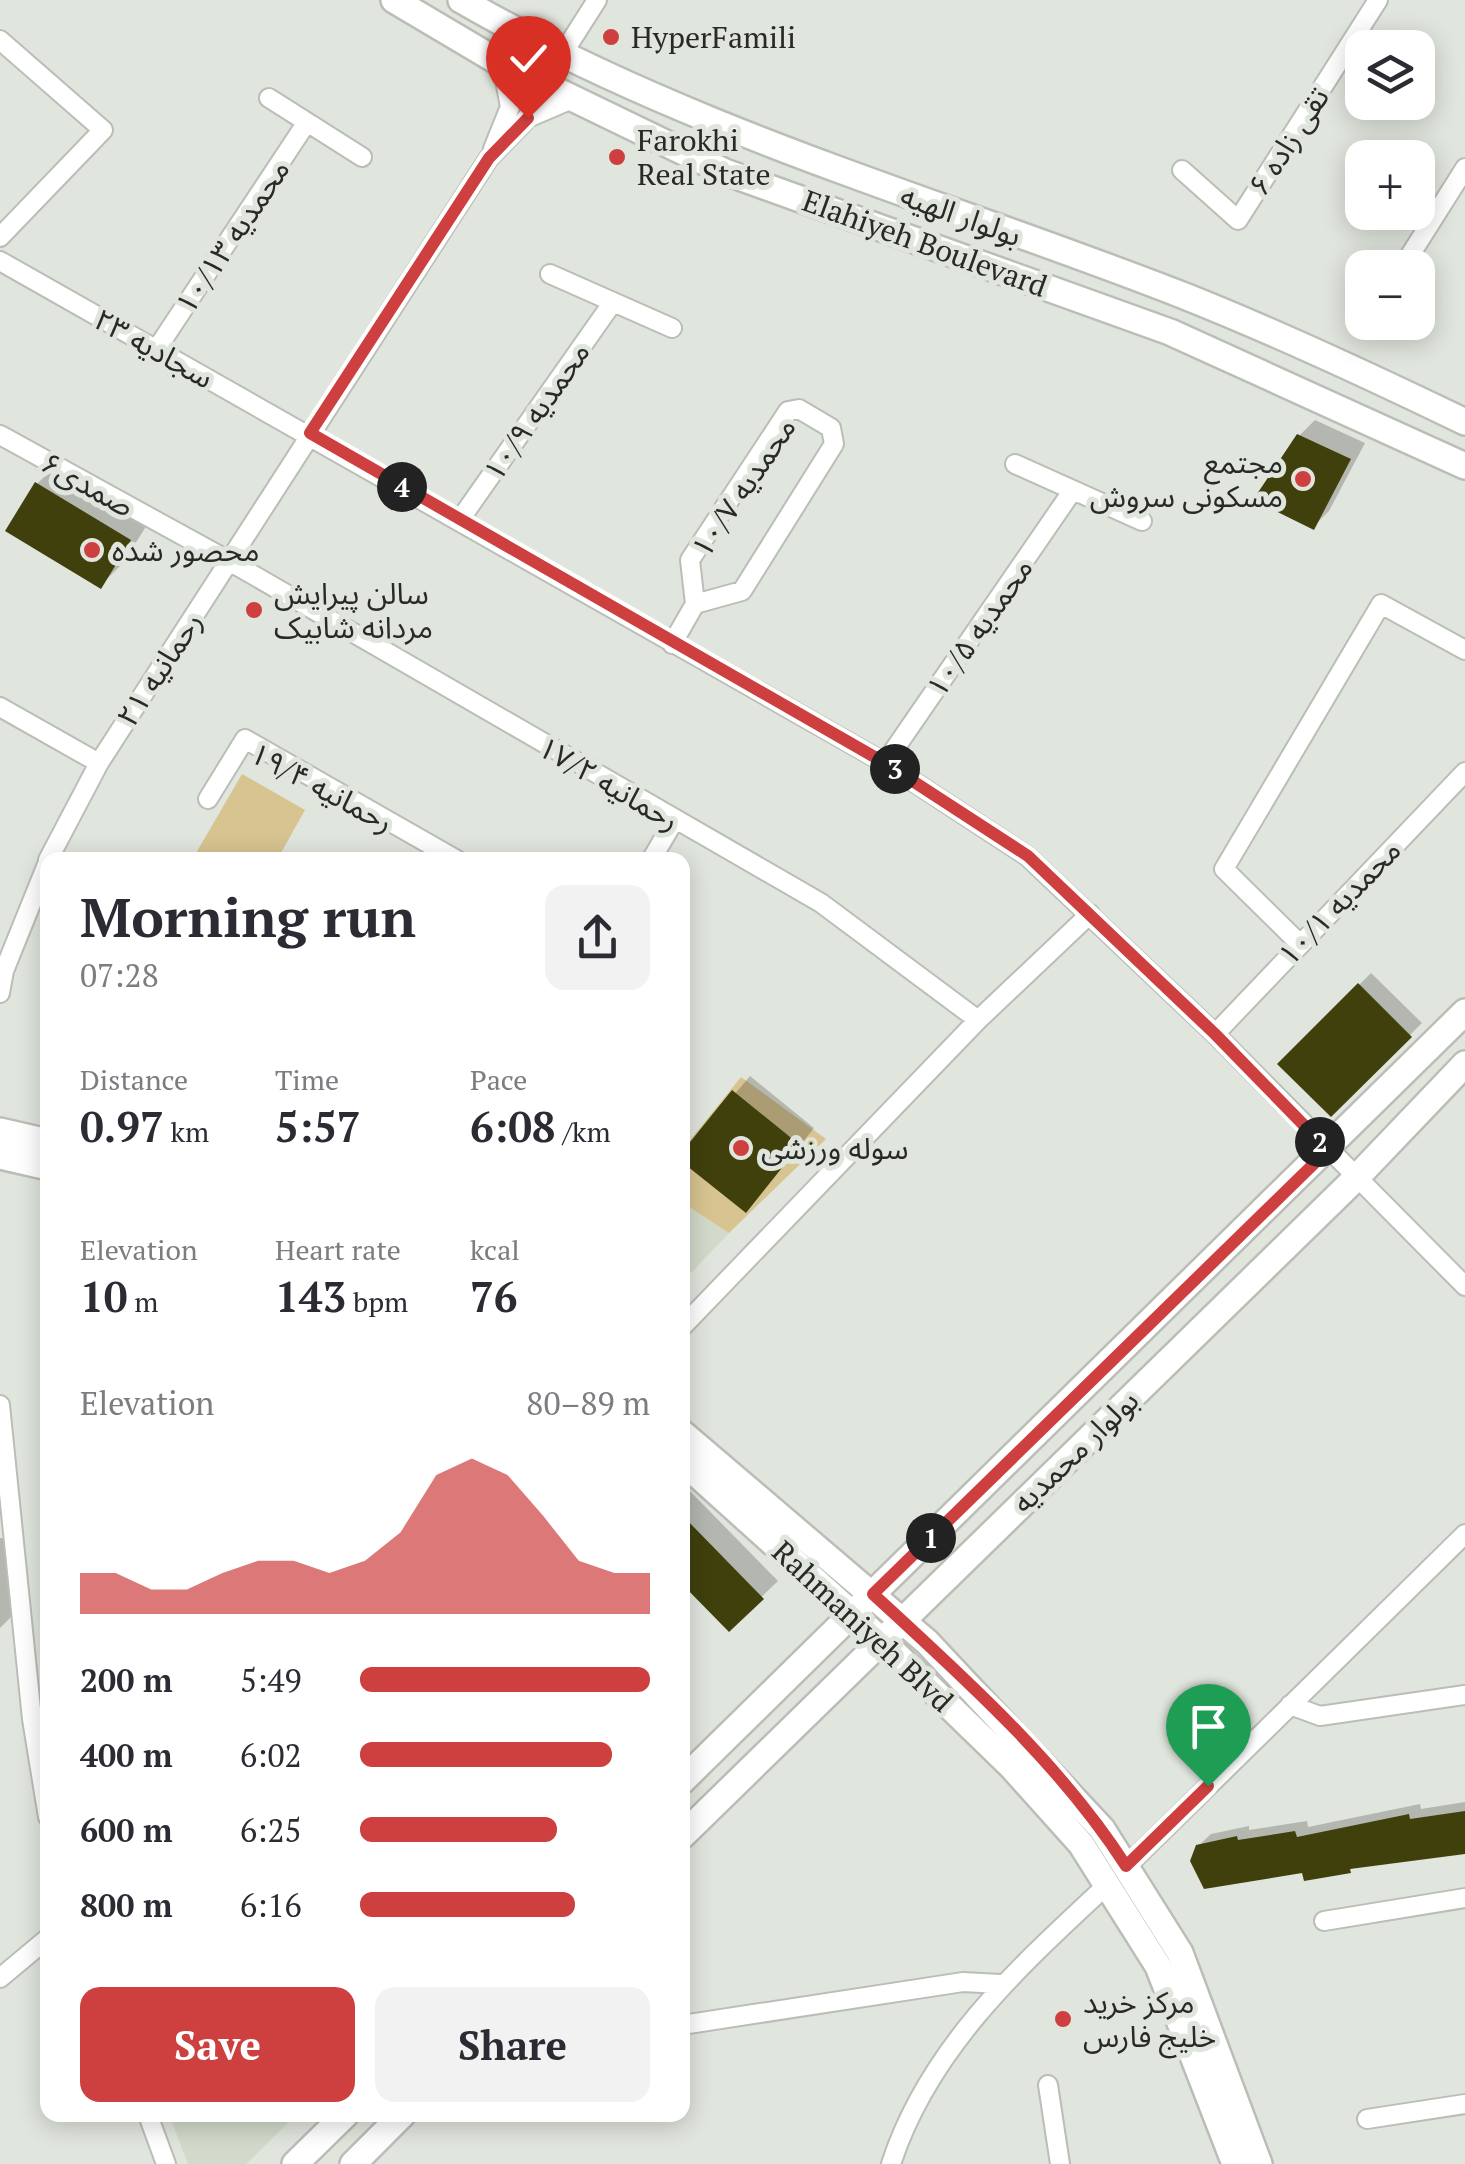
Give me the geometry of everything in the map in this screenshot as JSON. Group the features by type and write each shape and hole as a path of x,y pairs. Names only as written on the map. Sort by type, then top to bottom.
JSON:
{"main road":[{"name":"Elahiyeh Boulevard","path":"394,0 570,100 725,172 1170,332 1465,466"},
{"name":"بولوار الهیه","path":"461,0 562,56 742,135 1182,296 1338,360 1465,422"},
{"name":"بولوار محمدیه","path":"690,1773 1465,1012"},
{"name":"بولوار محمدیه","path":"690,1828 1356,1178 1465,1064"},
{"path":"0,1132 40,1140"},
{"path":"0,1156 40,1164"},
{"name":"Rahmaniyeh Blvd","path":"690,1440 901,1620 1032,1749 1102,1828 1117,1875 1158,1966 1235,2164"},
{"name":"Rahmaniyeh Blvd","path":"690,1468 880,1639 1010,1766 1081,1844 1117,1875 1180,1953 1259,2164"},
{"path":"296,2164 338,2122"},
{"path":"353,2164 395,2122"}],"street":[{"path":"562,56 597,0"},
{"name":"تقی زاده ۶","path":"1182,170 1238,220 1378,0"},
{"path":"0,40 103,130 0,237"},
{"path":"489,158 510,106 502,64"},
{"path":"269,98 362,156"},
{"path":"489,158 528,118 570,100"},
{"name":"محمدیه ۱۰/۱۳","path":"156,350 307,122"},
{"name":"رحمانیه ۲۱","path":"53,852 99,764 489,158"},
{"path":"1413,250 1465,168"},
{"name":"سجادیه ۲۳","path":"0,260 885,763 1028,856 1215,1034 1465,1286"},
{"path":"550,274 672,328"},
{"name":"محمدیه ۱۰/۹","path":"459,521 614,302"},
{"name":"محمدیه ۱۰/۷","path":"672,644 695,604 690,560 788,411 799,409 831,428 834,444 742,592 695,604"},
{"name":"صمدی۶","path":"0,436 229,560"},
{"path":"1016,464 1142,522"},
{"name":"محمدیه ۱۰/۵","path":"885,763 1073,490"},
{"name":"رحمانیه ۱۷/۲","path":"229,560 821,903 978,1020"},
{"path":"1299,943 1224,869 1380,604 1465,650"},
{"path":"0,707 99,764"},
{"name":"رحمانیه ۱۹/۴","path":"208,799 246,739 443,852"},
{"name":"محمدیه ۱۰/۱","path":"1215,1034 1465,772"},
{"path":"656,852 674,821"},
{"name":"رحمانیه ۲۱","path":"0,992 2,971 40,880"},
{"path":"690,1319 978,1020 1090,914"},
{"path":"0,1406 5,1517 40,1761"},
{"path":"891,2164 936,2070 1001,1984 1465,1534"},
{"path":"1290,1705 1320,1716 1465,1696"},
{"path":"1324,1921 1465,1898"},
{"path":"0,1978 40,1945"},
{"path":"690,2024 963,1982 1001,1984"},
{"path":"1048,2085 1060,2164"},
{"path":"1367,2119 1465,2104"},
{"path":"151,2122 167,2162"}],"shaded area":[{"path":"242,774 305,810 281,852 197,852"},
{"name":"سوله ورزشی","path":"741,1077 826,1139 729,1233 690,1208 690,1140"},
{"path":"690,1208 729,1233 690,1273"},
{"path":"172,2122 289,2122 246,2164 188,2164"}],"building":[{"name":"مجتمع مسکونی سروش","path":"1297,434 1351,459 1314,530 1253,500"},
{"path":"35,482 131,540 101,589 5,531"},
{"path":"1358,983 1412,1037 1331,1117 1277,1064"},
{"name":"سوله ورزشی","path":"732,1090 800,1145 746,1213 690,1168 690,1142"},
{"path":"690,1523 764,1599 729,1632 690,1592"},
{"path":"1465,1811 1465,1854 1350,1869 1351,1873 1304,1881 1302,1873 1204,1889 1190,1861 1196,1845 1237,1836 1238,1840 1295,1831 1297,1837 1409,1814 1410,1819"}],"place":[{"name":"HyperFamili","path":"611,37"},
{"name":"Farokhi Real State","path":"617,157"},
{"name":"مجتمع مسکونی سروش","path":"1303,479"},
{"name":"محصور شده","path":"92,550"},
{"name":"سالن پیرایش مردانه شابیک","path":"254,610"},
{"name":"سوله ورزشی","path":"741,1148"},
{"name":"مرکز خرید خلیج فارس","path":"1063,2019"}],"route":[{"path":"528,118 489,158 310,433 885,763 1028,856 1215,1034 1328,1150 873,1594 927,1642 1032,1749 1102,1828 1126,1866 1208,1786"}]}
